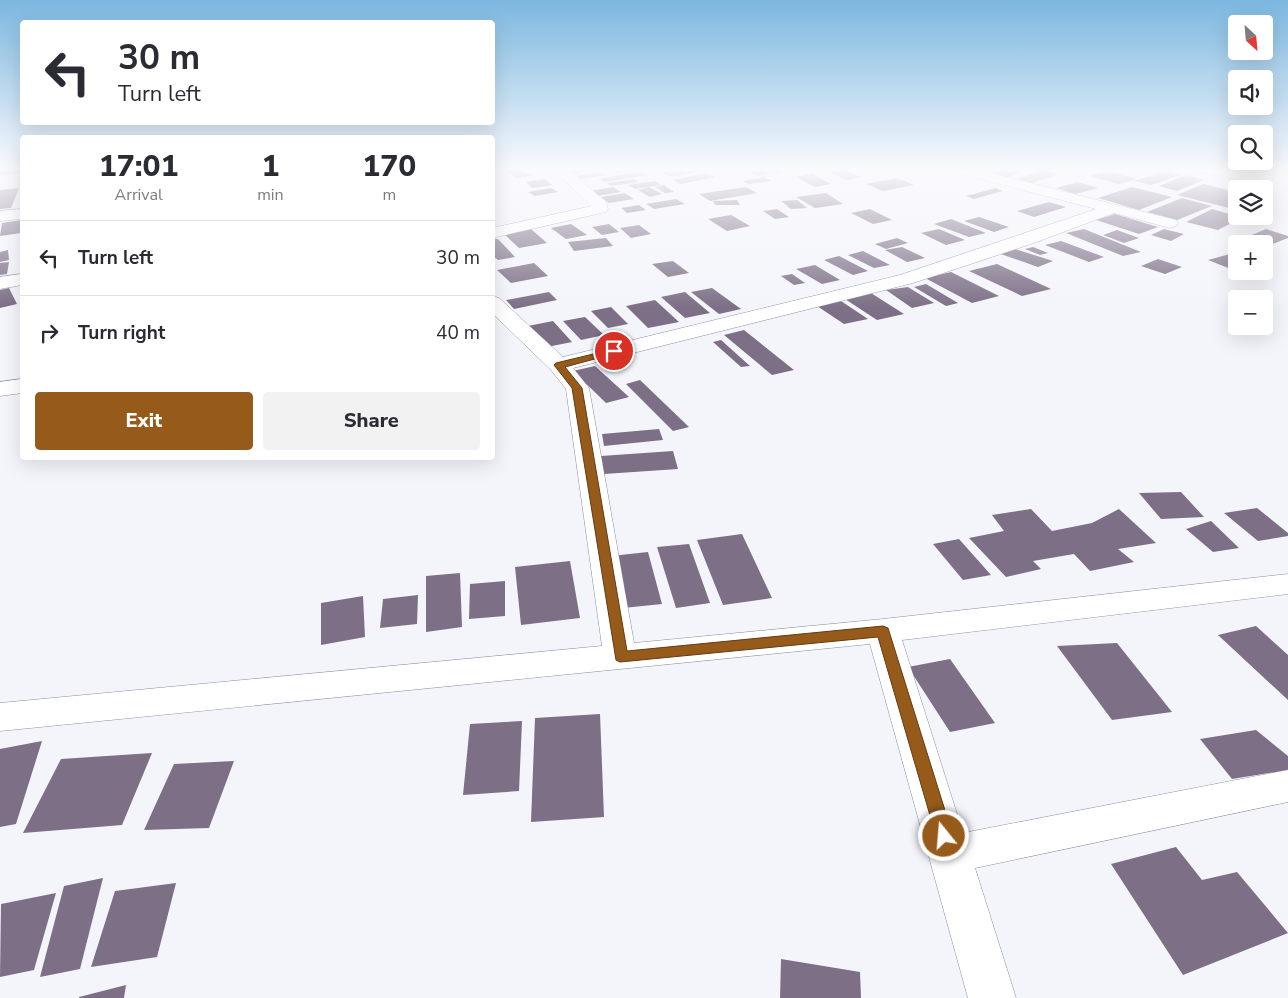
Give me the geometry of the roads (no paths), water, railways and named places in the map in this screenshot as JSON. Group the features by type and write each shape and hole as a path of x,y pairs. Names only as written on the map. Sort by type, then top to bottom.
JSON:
{"street":[{"path":"495,232 570,216"},
{"path":"559,365 906,279 1093,216"},
{"path":"1139,216 1170,223"},
{"path":"0,284 20,280"},
{"path":"495,305 559,365 577,388 620,657"},
{"path":"0,388 20,386"},
{"path":"0,717 883,631 1288,584"},
{"path":"883,631 992,998"},
{"path":"950,854 1288,786"}]}
